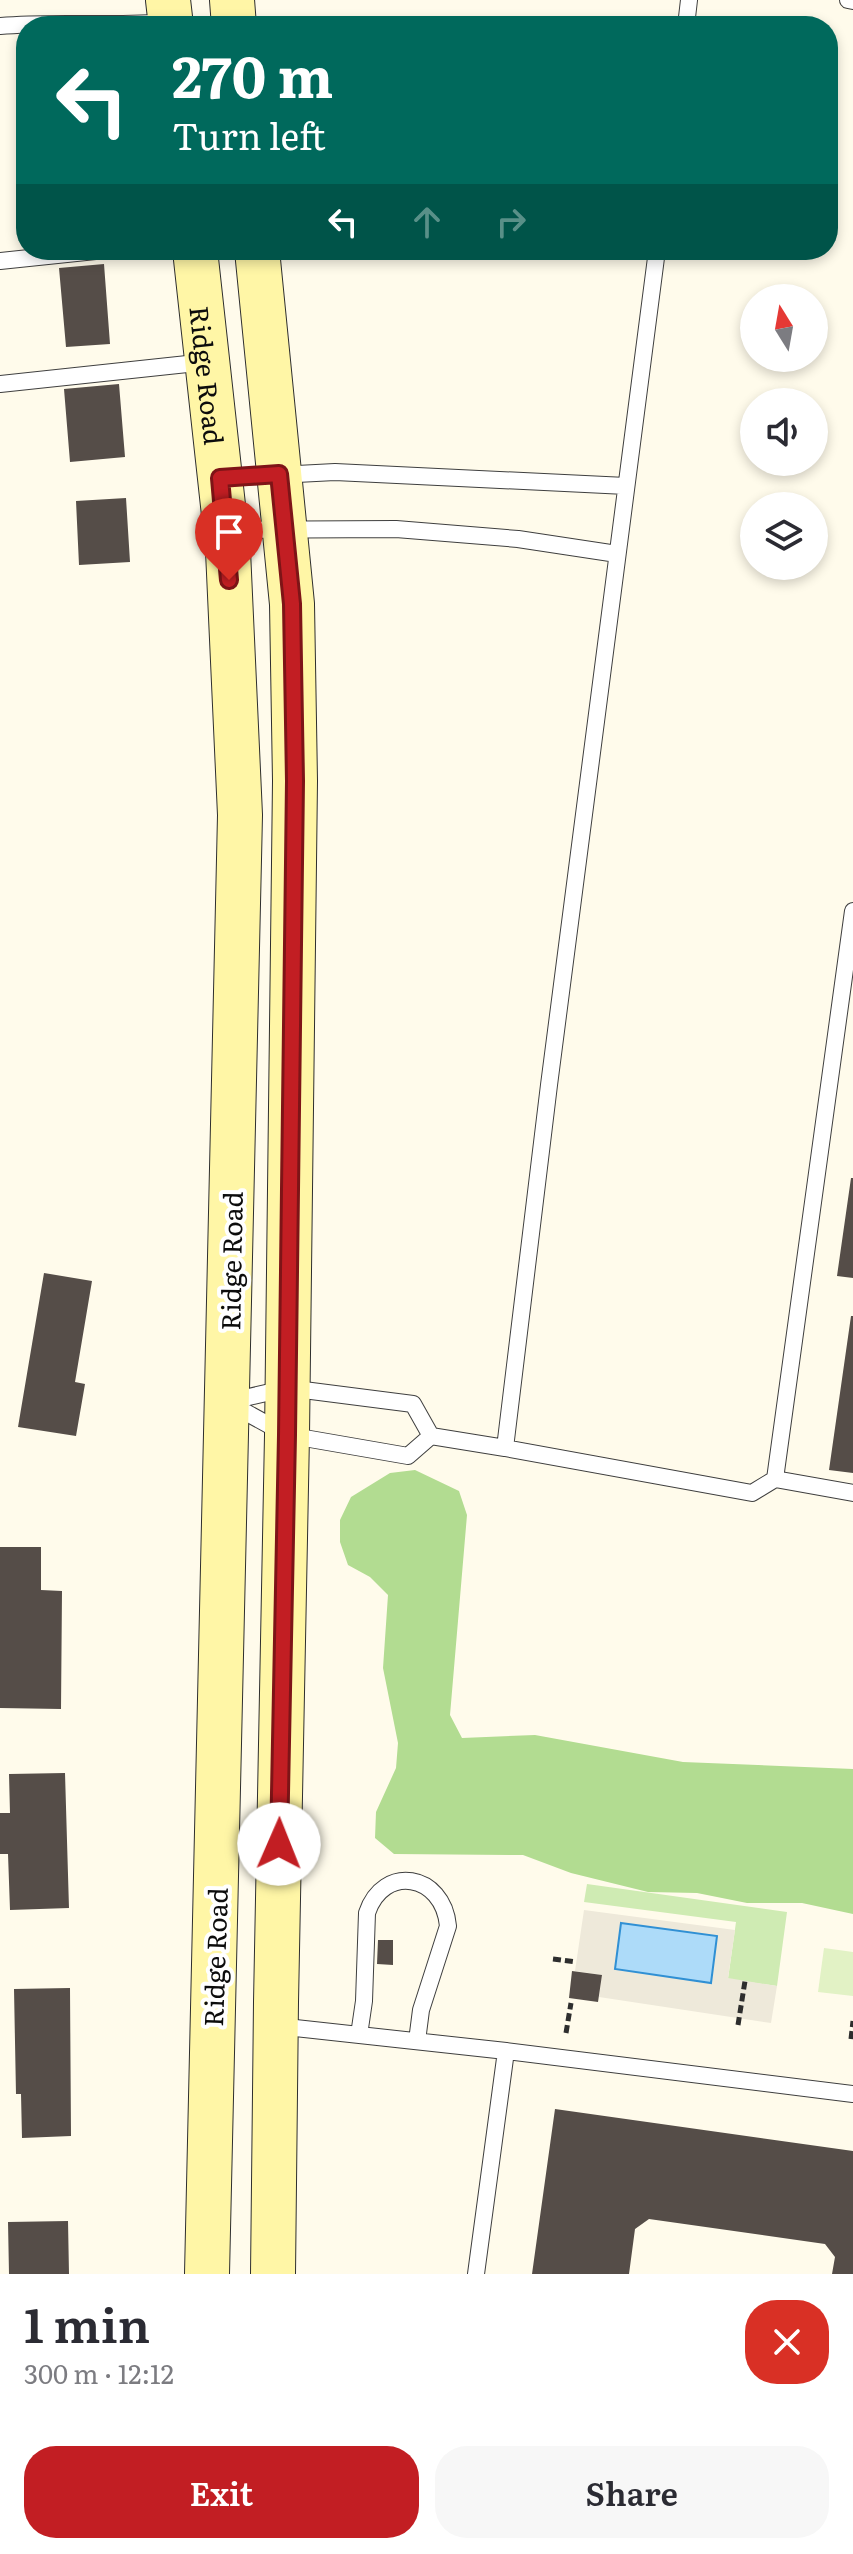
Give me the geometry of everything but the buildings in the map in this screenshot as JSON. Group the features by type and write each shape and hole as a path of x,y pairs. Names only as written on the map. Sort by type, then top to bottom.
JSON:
{"main road":[{"name":"Ridge Road","path":"196,260 226,530 240,815 207,2274"},
{"path":"258,260 292,604 295,781 273,2274"},
{"path":"212,1999 276,2014"}],"lane":[{"path":"505,1448 656,260"},
{"path":"0,384 207,362"},
{"path":"220,478 335,472 626,486"},
{"path":"226,530 396,529 518,539 617,554"},
{"path":"775,1479 853,911"},
{"path":"227,1402 288,1388 413,1404 431,1436"},
{"path":"227,1402 287,1435 408,1456 431,1436"},
{"path":"431,1436 752,1493 775,1479 853,1493"},
{"path":"359,2035 370,1902 378,1893 398,1882 409,1881 422,1884 442,1901 448,1926 421,2010 417,2041"},
{"path":"276,2014 359,2035 853,2094"},
{"path":"476,2274 506,2051"}],"path":[{"path":"553,1959 576,1962"},
{"path":"738,2025 745,1981"},
{"path":"851,2039 853,2021"}],"green space":[{"path":"415,1470 459,1491 467,1515 450,1715 462,1738 535,1735 683,1762 853,1769 853,1914 802,1903 747,1903 697,1893 648,1892 571,1873 523,1855 394,1854 375,1838 376,1812 396,1768 398,1743 383,1668 388,1595 370,1577 348,1565 340,1542 340,1520 351,1497 390,1473"},
{"path":"587,1884 787,1912 777,1986 728,1979 736,1922 584,1902"},
{"path":"824,1948 853,1952 853,1996 818,1992"}],"shaded area":[{"path":"584,1910 735,1930 728,1978 777,1986 771,2023 599,1997 602,1975 575,1971"}],"water":[{"path":"621,1923 717,1936 711,1983 615,1969"}],"route":[{"path":"229,580 220,478 279,474 292,604 295,781 279,1844"}]}
